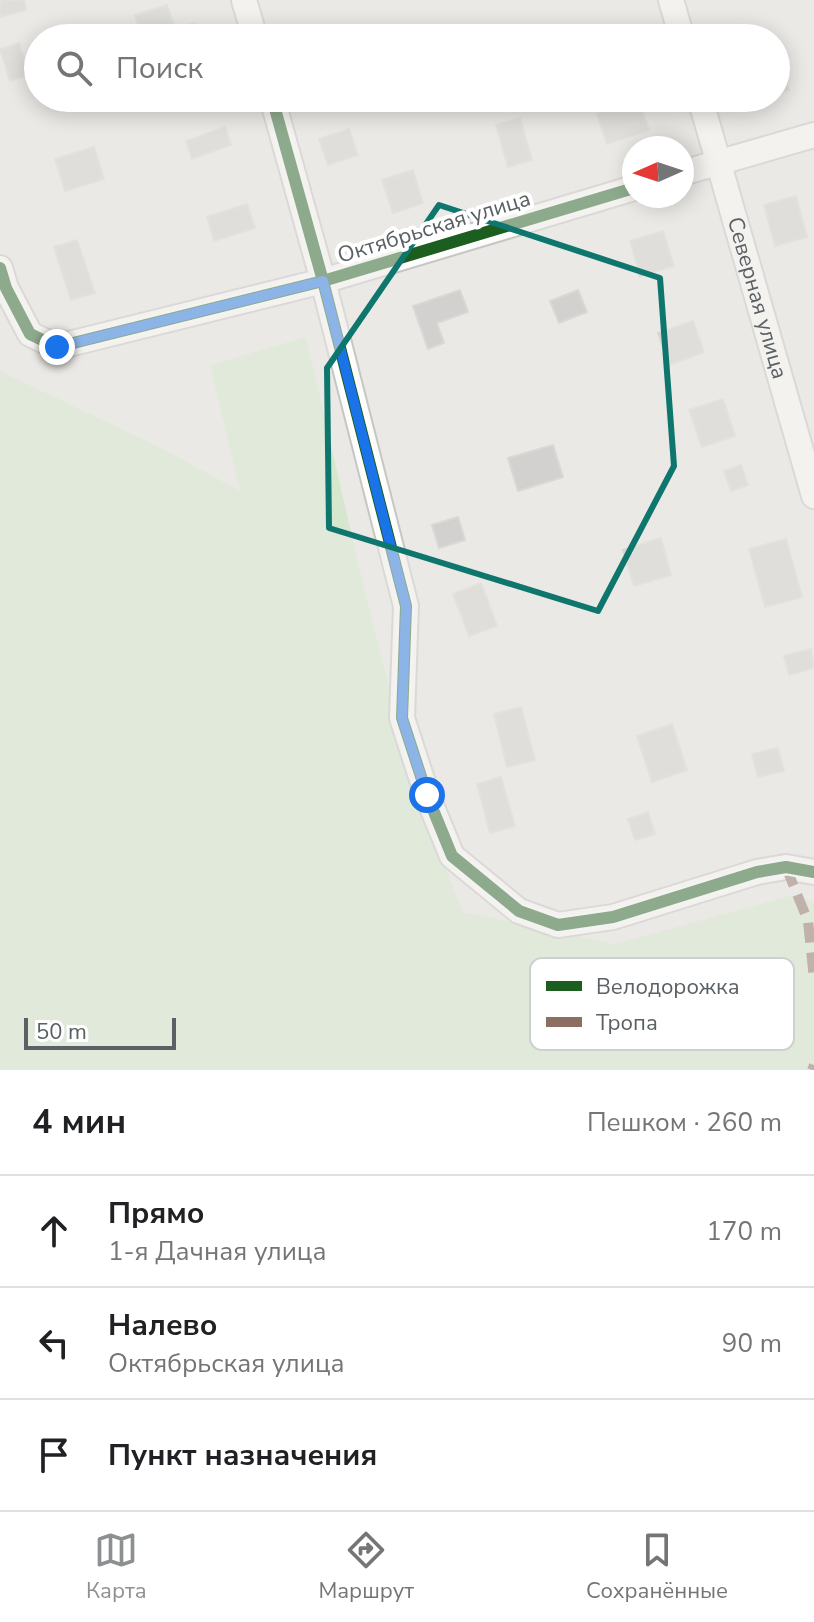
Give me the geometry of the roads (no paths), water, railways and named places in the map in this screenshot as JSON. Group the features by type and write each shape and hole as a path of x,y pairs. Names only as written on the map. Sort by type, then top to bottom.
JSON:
{"street":[{"path":"244,0 251,24"},
{"path":"671,0 678,24"},
{"path":"276,112 323,281 406,606 402,718 427,795 452,856 519,911 558,925 613,917 757,872 786,867 814,872"},
{"name":"Северная улица","path":"704,112 814,496"},
{"path":"694,169 814,135"},
{"name":"Октябрьская улица","path":"0,268 6,288 30,334 57,347 323,281 622,192"}]}
